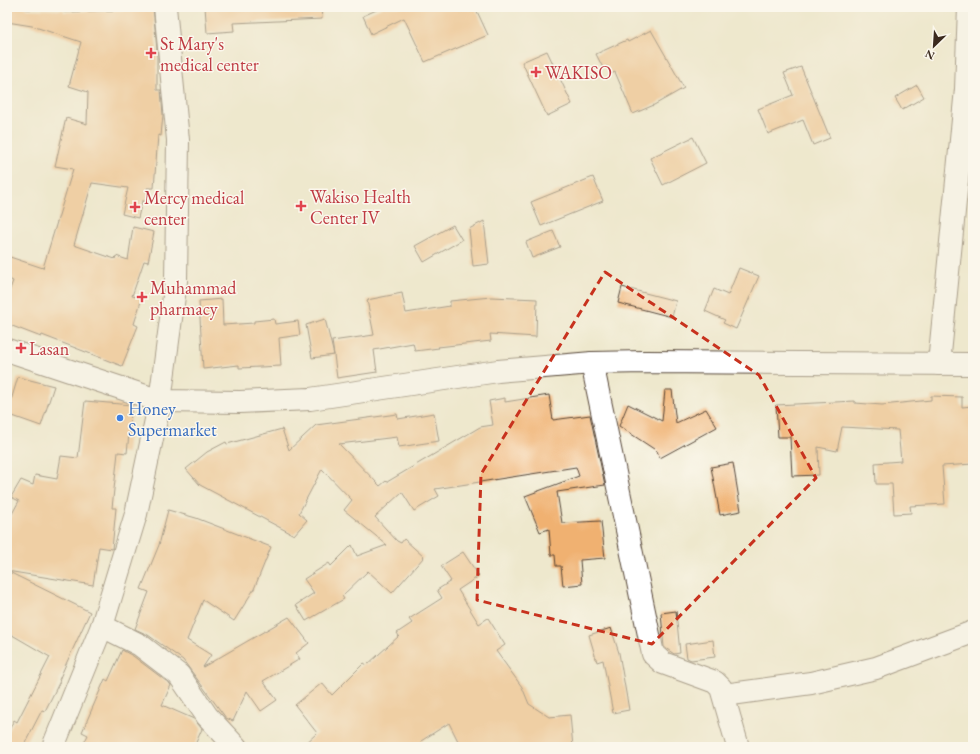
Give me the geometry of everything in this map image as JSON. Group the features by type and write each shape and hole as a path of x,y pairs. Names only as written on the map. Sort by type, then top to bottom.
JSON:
{"street":[{"path":"53,747 102,626 136,514 160,401 176,281 178,140 165,7"},
{"path":"939,364 966,89 969,7"},
{"path":"7,350 160,401 240,402 310,398 498,371 592,363 973,364"},
{"path":"592,363 653,654 663,663 715,682 721,688 738,747"},
{"path":"102,626 140,645 179,675 207,716 236,747"},
{"path":"724,695 811,683 876,668 973,632"}],"highlighted area":[{"path":"605,272 759,375 816,478 652,644 477,600 481,474"}],"building":[{"path":"7,7 64,10 64,12 125,10 125,7 153,7 157,50 157,90 161,90 163,115 161,136 158,135 154,188 147,188 148,201 142,201 138,218 122,214 128,188 92,183 74,245 115,259 116,256 128,260 133,227 154,232 148,262 144,261 132,296 142,298 134,324 138,326 122,366 42,335 41,337 7,324 7,297 13,281 7,278 7,256 43,268 73,169 55,166 66,118 87,124 88,92 69,86 81,42 32,26 7,22"},
{"path":"205,7 321,7 322,19 233,23 234,31 207,33"},
{"path":"383,7 475,7 488,35 425,62 404,18 371,34 363,16"},
{"path":"651,30 684,88 654,105 633,114 615,72 611,74 607,66 603,68 596,54 627,40 628,42"},
{"path":"547,51 572,104 547,116 522,62"},
{"path":"801,67 830,138 813,145 803,120 768,134 758,109 793,95 784,73"},
{"path":"917,85 924,97 902,110 895,98"},
{"path":"693,137 706,163 663,185 650,158"},
{"path":"593,177 603,201 541,226 531,202"},
{"path":"484,221 489,264 473,266 469,229"},
{"path":"453,225 462,240 424,262 415,246"},
{"path":"553,231 560,247 532,258 526,242"},
{"path":"739,268 759,276 736,329 723,323 725,320 705,311 714,289 728,295"},
{"path":"622,287 676,301 672,317 618,303"},
{"path":"402,293 406,313 450,306 450,301 491,297 537,299 536,337 490,334 491,341 415,351 413,343 374,350 377,372 337,378 332,341 374,335 367,300"},
{"path":"222,299 223,325 254,323 254,321 274,319 275,324 298,321 300,335 279,338 281,366 239,368 239,365 203,369 199,301"},
{"path":"325,319 334,355 312,358 306,325"},
{"path":"18,377 54,386 41,426 7,414"},
{"path":"665,390 672,390 676,423 706,409 717,427 660,458 657,451 619,426 628,404 662,421"},
{"path":"549,395 553,420 590,415 605,485 557,492 562,523 601,521 605,558 580,560 582,584 563,586 561,566 556,566 555,555 551,555 549,529 540,532 525,496 579,476 576,467 435,489 439,496 414,511 402,492 375,517 397,541 401,543 404,539 424,557 392,593 368,571 342,596 344,599 306,621 296,605 314,593 304,579 329,563 331,566 352,545 357,556 387,545 344,510 352,500 322,469 299,513 307,520 294,535 200,485 186,469 207,452 226,442 227,444 282,429 289,450 316,425 397,414 398,419 434,413 439,441 399,447 397,437 339,444 380,486 386,481 387,482 480,427 493,425 489,401 505,398 505,402"},
{"path":"931,396 962,397 962,407 973,406 973,464 942,466 945,504 910,506 911,513 894,514 892,484 876,484 875,463 901,461 898,430 842,427 837,451 818,447 819,475 792,476 790,437 778,437 776,405 855,401 855,403 882,405 931,400"},
{"path":"85,401 132,405 127,453 118,452 112,508 116,508 112,549 99,547 93,585 7,571 7,523 19,501 11,497 21,480 33,485 35,475 57,479 61,456 78,458"},
{"path":"733,463 741,511 720,515 711,467"},
{"path":"168,510 196,518 271,547 254,589 234,621 203,600 187,640 211,655 203,667 289,617 309,643 296,653 300,659 263,681 277,700 261,711 247,691 233,721 226,718 183,660 148,635 135,629 149,592 141,589 159,545"},
{"path":"463,552 479,576 458,590 479,624 488,618 505,645 496,651 522,687 529,704 549,717 570,715 573,747 461,747 449,723 421,741 424,747 302,747 317,733 295,705 322,683 332,695 364,663 367,665 399,636 397,633 412,623 409,619 442,598 437,590 451,581 441,566"},
{"path":"7,571 90,612 59,680 60,681 45,711 42,710 23,747 14,747 7,744 7,734 14,720 17,722 50,657 7,632"},
{"path":"676,611 680,653 674,654 664,647 661,613"},
{"path":"611,628 619,653 629,710 613,713 603,660 597,662 589,635"},
{"path":"713,640 715,657 691,660 687,658 685,644"},
{"path":"122,650 133,656 171,685 162,705 194,719 202,729 194,747 82,747 88,735 82,732 105,679 108,681"}],"place":[{"name":"St Mary's medical center","path":"151,53"},
{"name":"WAKISO","path":"536,72"},
{"name":"Wakiso Health Center IV","path":"301,206"},
{"name":"Mercy medical center","path":"135,207"},
{"name":"Muhammad pharmacy","path":"142,297"},
{"name":"Lasan","path":"21,348"},
{"name":"Honey Supermarket","path":"120,418"}]}
